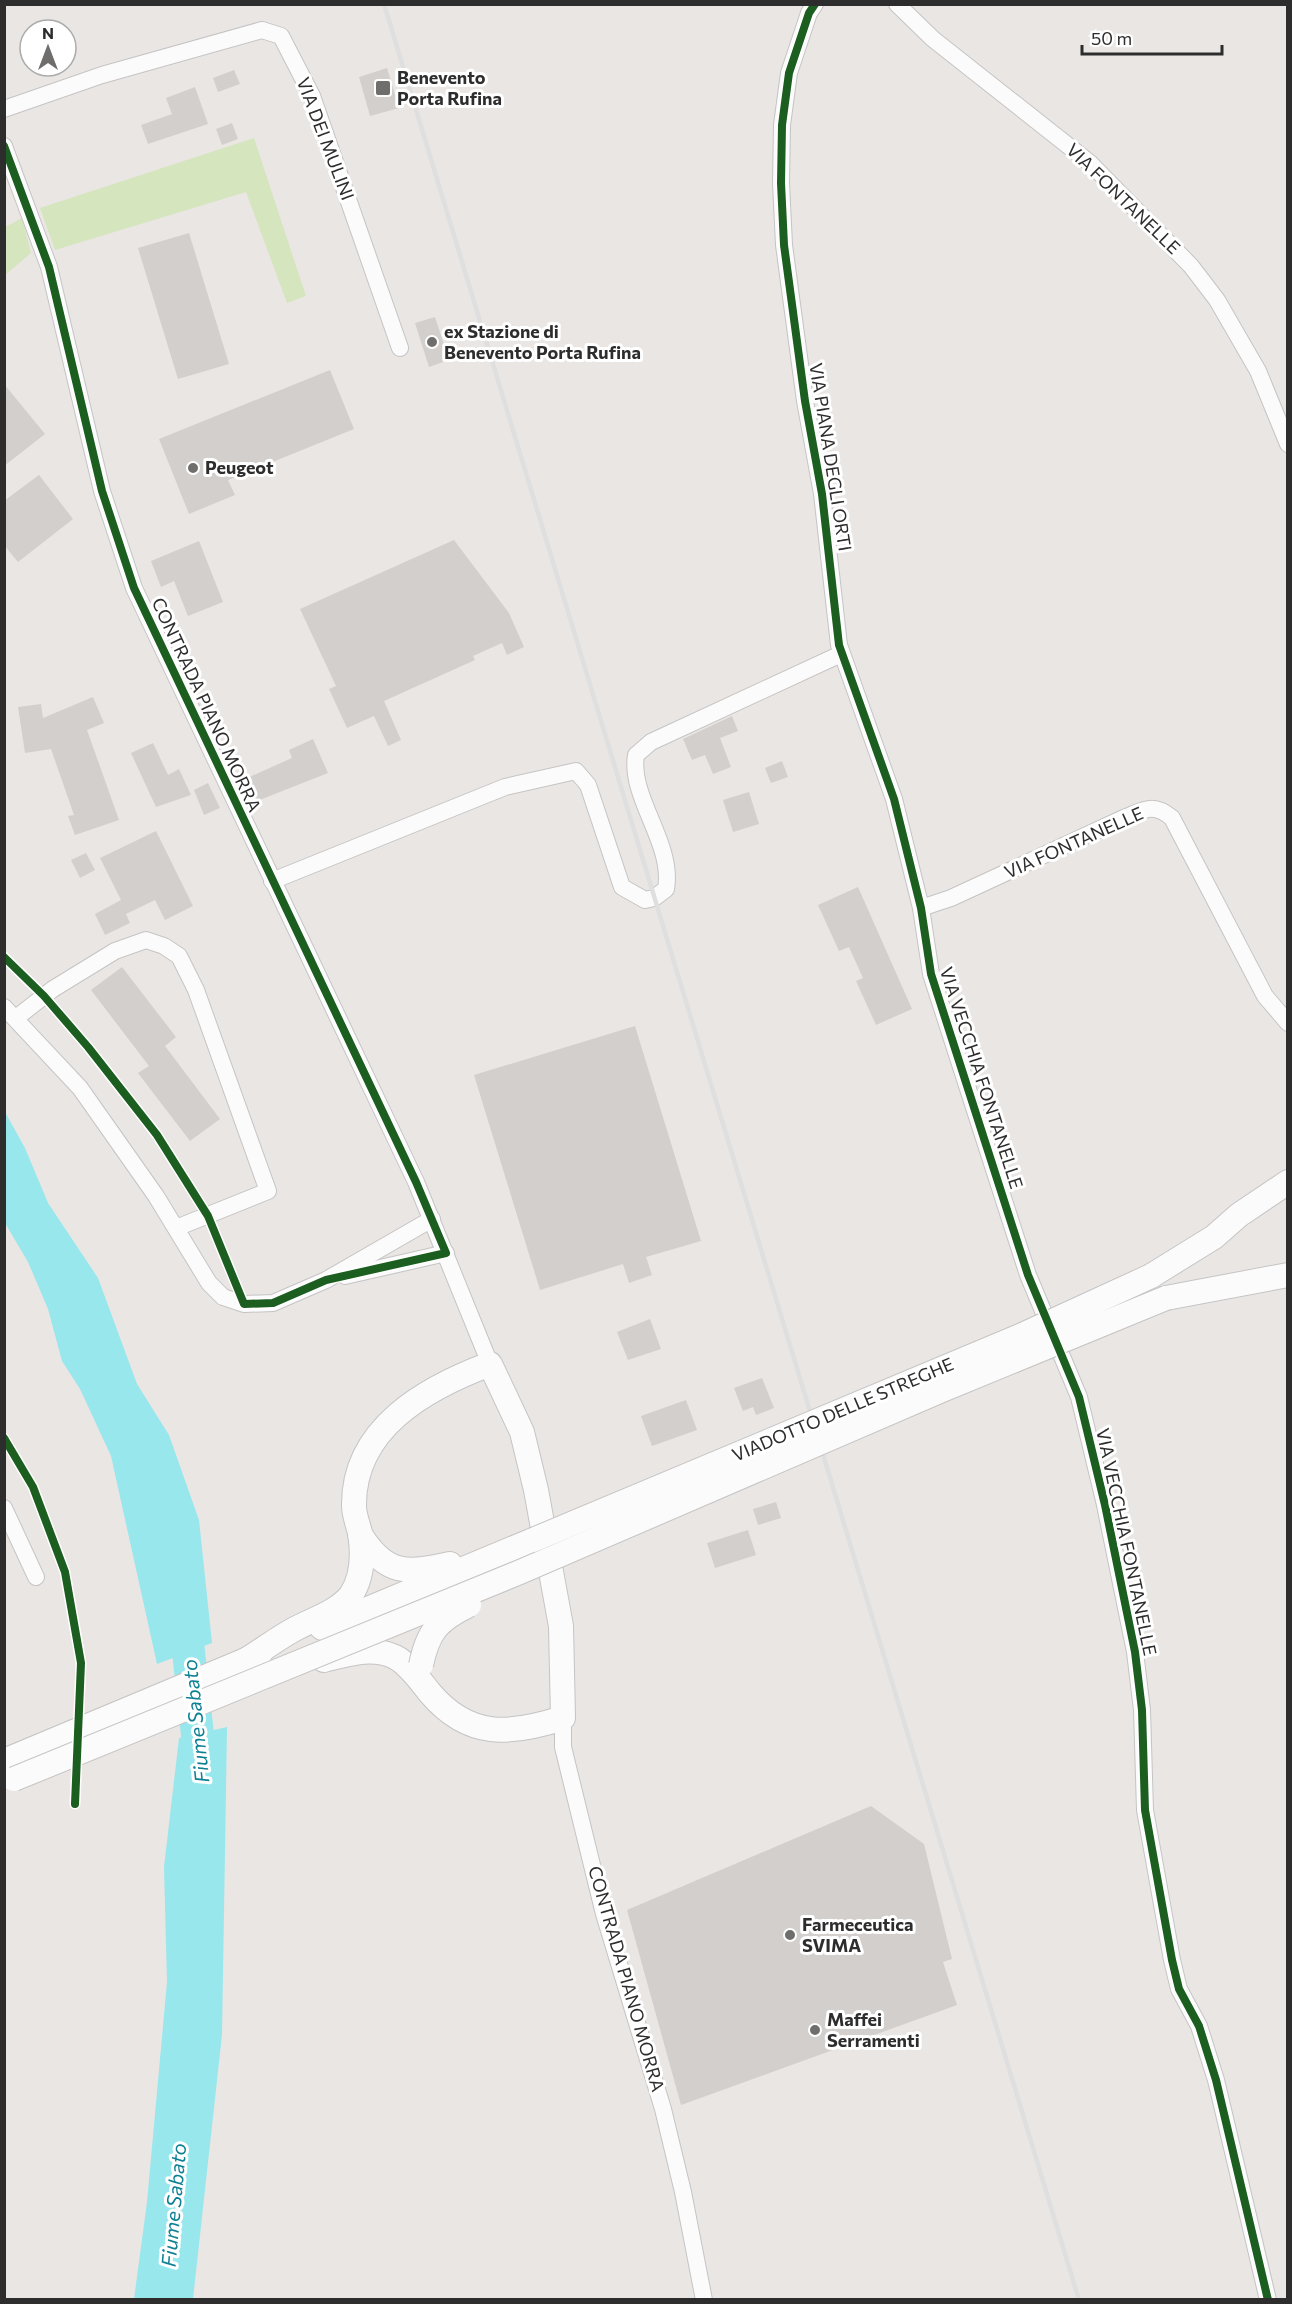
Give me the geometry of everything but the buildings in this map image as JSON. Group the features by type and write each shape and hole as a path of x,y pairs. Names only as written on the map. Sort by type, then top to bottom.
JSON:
{"main road":[{"name":"VIADOTTO DELLE STREGHE","path":"533,1540 1010,1340 1151,1276 1214,1237 1239,1215 1287,1182"},
{"path":"242,1686 575,1548 942,1390 1166,1298 1287,1275"},
{"path":"246,1660 293,1630 334,1609 351,1595 361,1570 364,1545 353,1507 357,1475 368,1446 412,1402 457,1377 490,1365"},
{"name":"CONTRADA PIANO MORRA","path":"490,1365 522,1432 536,1490 561,1626 563,1718"},
{"path":"364,1545 387,1564 402,1570 426,1569 533,1540"},
{"path":"8,1771 246,1660 533,1540"},
{"path":"416,1668 425,1644 436,1626 448,1615 521,1581 575,1548"},
{"path":"8,1771 242,1686 323,1660 362,1651 397,1658 416,1668 427,1689 446,1712 472,1727 505,1731 563,1718"}],"street":[{"name":"VIA FONTANELLE","path":"897,4 933,39 1090,163 1191,266 1217,300 1258,371 1287,444"},
{"name":"VIA PIANA DEGLI ORTI","path":"808,7 789,73 782,125 784,245 805,401 822,495 841,654 891,789 921,908"},
{"name":"VIA DEI MULINI","path":"4,109 102,75 262,30 281,36 312,96 400,348"},
{"name":"CONTRADA PIANO MORRA","path":"4,146 49,267 102,491 134,588 432,1219 490,1365"},
{"path":"272,881 505,787 576,771 588,785 622,887 645,900 654,898 666,889 668,876 656,830 633,769 636,755 651,742 841,654"},
{"name":"VIA FONTANELLE","path":"921,908 951,898 1147,808 1161,809 1172,818 1183,837 1265,996 1287,1023"},
{"name":"VIA VECCHIA FONTANELLE","path":"921,908 931,974 1028,1275 1082,1408 1135,1652 1142,1710 1145,1810 1172,1960 1179,1989 1199,2026 1216,2080 1268,2300"},
{"path":"176,1228 268,1191 196,990 179,956 164,946 146,940 115,951 10,1012 80,1088 176,1228 209,1283 223,1297 244,1304 273,1303 326,1280 432,1219"},
{"path":"326,1280 446,1253"},
{"path":"4,1508 36,1577"},
{"name":"CONTRADA PIANO MORRA","path":"563,1718 564,1747 604,1914 663,2109 683,2192 704,2300"}],"green space":[{"path":"254,138 306,296 287,303 246,192 55,250 40,208"},
{"path":"22,218 31,253 5,275 5,227"}],"water":[{"path":"5,1112 25,1148 48,1203 98,1278 137,1384 169,1435 199,1520 212,1643 157,1664 111,1456 80,1389 62,1361 48,1309 28,1262 5,1223"},
{"path":"227,1727 222,2035 193,2299 134,2299 147,2202 167,1982 164,1867 179,1738"}],"waterway":[{"name":"Fiume Sabato","path":"181,1608 185,1619 202,1777"}],"railway":[{"path":"384,4 1079,2300"}],"cycle path":[{"path":"815,4 809,13 789,73 782,125 781,183 784,245 805,401 822,494 839,645 894,799 921,908 931,974 1028,1275 1079,1397 1105,1505 1135,1652 1142,1710 1145,1810 1172,1960 1179,1989 1199,2026 1216,2080 1268,2300"},
{"path":"4,146 49,267 102,491 134,588 416,1182 446,1253 326,1280 273,1303 244,1304 208,1216 157,1135 88,1047 44,996 4,957"},
{"path":"4,1438 33,1487 65,1572 81,1663 75,1804"}],"place":[{"name":"Benevento Porta Rufina","path":"383,88"},
{"name":"ex Stazione di Benevento Porta Rufina","path":"432,342"},
{"name":"Peugeot","path":"193,468"},
{"name":"Farmeceutica SVIMA","path":"790,1935"},
{"name":"Maffei Serramenti","path":"815,2030"}]}
